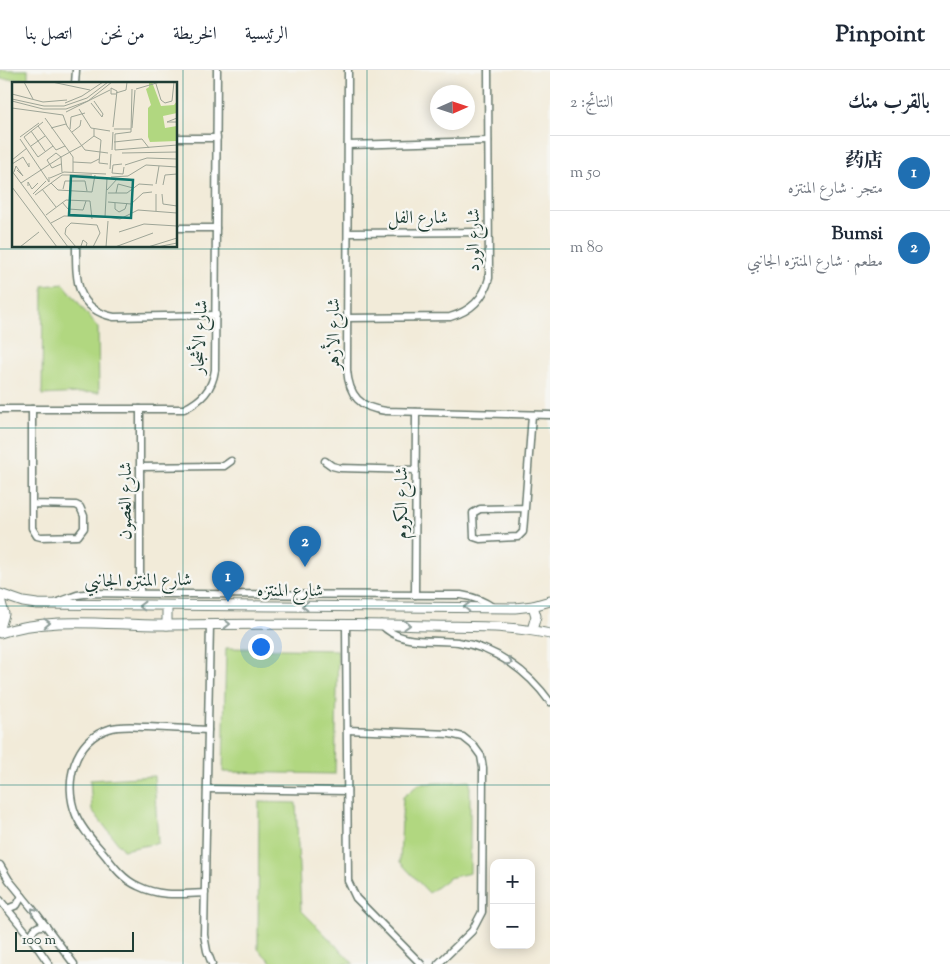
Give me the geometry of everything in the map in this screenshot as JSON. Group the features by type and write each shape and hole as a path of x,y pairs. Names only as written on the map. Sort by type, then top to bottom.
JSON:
{"street":[{"name":"شارع الأشجار","path":"0,409 184,409 196,403 207,393 214,380 216,370 217,70"},
{"name":"شارع الأزهر","path":"348,70 347,318 348,382 353,394 362,404 374,409 416,412 550,415"},
{"name":"شارع الورد","path":"347,318 450,317 470,309 478,301 487,285 488,70"},
{"path":"178,138 217,138"},
{"path":"348,145 488,141"},
{"path":"178,228 216,228"},
{"name":"شارع الفل","path":"348,233 488,232"},
{"path":"76,248 76,276 79,288 89,304 105,315 114,318 216,315"},
{"path":"32,409 32,528 37,536 41,537 73,537 82,533 84,516 80,507 76,505 33,504"},
{"name":"شارع الغصون","path":"140,409 140,594"},
{"name":"شارع الكروم","path":"415,595 416,412"},
{"path":"524,508 480,509 474,511 474,537 480,539 518,537 523,532 532,414"},
{"path":"140,467 224,466 231,461"},
{"path":"325,461 332,466 340,468 416,470"},
{"name":"شارع المنتزه الجانبي","path":"51,605 64,599 90,593 461,595 484,601 494,608"},
{"name":"شارع المنتزه","path":"0,594 23,602 51,605 494,608 533,606 550,601"},
{"path":"0,599 4,614 0,628"},
{"path":"167,606 167,625"},
{"path":"382,606 382,624 388,632 405,639 459,642 497,655 528,675 550,702"},
{"path":"532,630 536,616 533,606"},
{"name":"شارع المنتزه","path":"0,633 41,623 167,625 382,624 514,628 550,634"},
{"path":"210,624 204,935 212,964"},
{"path":"346,625 347,871 351,890 363,906 421,964"},
{"path":"205,893 165,895 135,886 123,877 79,822 72,801 71,786 75,764 84,744 96,734 110,728 208,730"},
{"path":"346,730 450,734 463,737 473,745 480,756 484,782 482,912 472,931 438,964"},
{"path":"207,789 347,791"},
{"path":"0,865 9,880 74,964"},
{"path":"7,909 17,905 22,896"},
{"path":"0,900 31,938 49,964"},
{"path":"31,938 32,932 36,928 46,926"}],"green space":[{"path":"0,70 28,70 28,79 0,79"},
{"path":"64,284 98,328 99,392 42,395 43,286"},
{"path":"226,648 338,650 335,774 223,772"},
{"path":"154,776 158,843 123,850 92,810 90,780"},
{"path":"470,781 470,873 449,878 429,893 400,862 403,797 419,784"},
{"path":"259,802 296,803 301,910 354,964 273,964 258,949"}],"place":[{"name":"Bumsi","path":"305,567"},
{"name":"药店","path":"228,602"}]}
